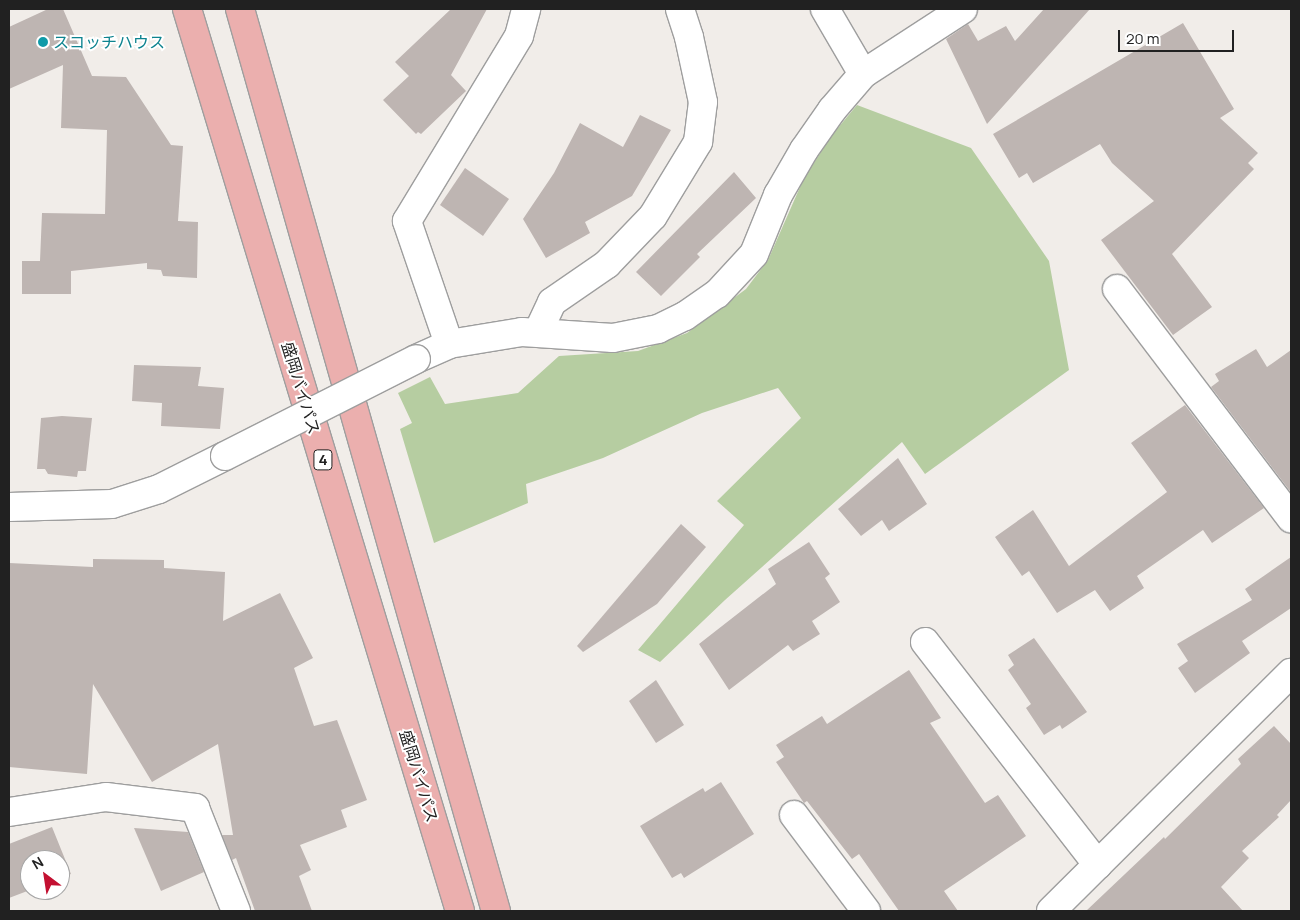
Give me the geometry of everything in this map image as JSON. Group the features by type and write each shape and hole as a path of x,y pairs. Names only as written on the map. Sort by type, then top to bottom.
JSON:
{"highway":[{"name":"盛岡バイパス","path":"187,9 460,911"},
{"path":"240,9 496,911"}],"street":[{"path":"449,344 407,221 519,36 526,9"},
{"path":"538,332 552,302 607,264 653,216 698,142 703,102 689,37 680,9"},
{"path":"826,9 862,74"},
{"path":"9,507 112,504 159,489 449,344 522,332 613,338 658,329 685,316 717,294 754,254 778,195 804,150 832,110 862,74 963,9"},
{"path":"1117,289 1291,518"},
{"path":"925,642 1098,865"},
{"path":"1051,911 1291,673"},
{"path":"9,812 106,797 195,808 236,911"},
{"path":"794,815 866,911"}],"green space":[{"path":"857,105 971,148 1049,261 1069,370 925,474 902,442 725,600 660,662 638,650 744,525 717,501 801,418 778,388 702,413 603,458 526,484 528,503 434,543 400,429 412,423 398,393 430,377 445,404 518,393 559,356 638,351 687,333 746,289 768,260 804,178 832,135"}],"building":[{"path":"48,9 63,9 92,76 126,77 171,145 183,146 178,221 198,222 197,278 163,276 161,270 147,269 147,263 71,271 71,294 22,294 22,261 40,261 42,213 105,214 107,130 61,128 63,65 9,89 9,27"},
{"path":"451,9 487,9 451,75 466,91 421,134 418,132 416,134 383,100 409,76 395,62"},
{"path":"1044,9 1090,9 987,124 946,39 968,24 978,41 1006,26 1015,41"},
{"path":"1183,23 1234,109 1220,118 1258,153 1248,163 1254,169 1172,254 1212,307 1173,335 1101,240 1154,201 1112,163 1100,144 1033,183 1027,173 1019,178 993,134"},
{"path":"640,115 671,130 632,196 585,222 590,233 546,258 523,219 554,173 580,123 623,147"},
{"path":"465,168 509,199 483,236 440,205"},
{"path":"734,172 756,198 697,254 700,257 661,296 636,272"},
{"path":"1256,349 1267,367 1291,350 1290,491 1211,387 1219,381 1215,374"},
{"path":"134,365 201,367 198,386 224,388 220,429 161,426 162,403 132,401"},
{"path":"1185,405 1264,508 1212,543 1203,530 1137,576 1144,588 1110,611 1095,590 1057,613 1029,571 1022,576 995,537 1033,510 1069,566 1167,492 1131,443"},
{"path":"62,416 92,418 86,471 78,471 77,477 48,474 45,469 37,469 41,418"},
{"path":"898,458 927,504 889,531 882,520 861,536 838,509"},
{"path":"681,524 706,547 657,604 583,652 577,646"},
{"path":"809,542 830,574 825,578 840,602 812,621 820,634 793,651 788,645 729,690 699,644 776,584 768,569"},
{"path":"1291,557 1291,608 1242,641 1250,653 1195,693 1178,668 1188,661 1177,644 1252,600 1245,589"},
{"path":"93,559 164,560 164,568 225,572 223,621 280,593 313,658 294,668 314,726 337,720 367,800 341,810 347,827 300,845 311,870 299,876 312,911 255,911 236,858 232,860 222,835 233,835 218,744 152,782 93,684 87,774 9,767 9,563 93,567"},
{"path":"1034,638 1087,712 1062,729 1060,725 1044,735 1026,708 1031,704 1008,670 1014,665 1008,655"},
{"path":"909,670 941,718 930,723 985,803 998,795 1026,836 944,891 958,911 899,911 859,854 852,859 807,801 804,803 776,762 784,757 776,745 822,716 827,724"},
{"path":"656,680 684,725 656,743 629,701"},
{"path":"1274,726 1291,744 1291,800 1277,815 1279,817 1242,851 1249,858 1221,887 1243,911 1086,911 1164,837 1165,839 1241,764 1238,759"},
{"path":"721,782 754,834 684,878 681,873 672,878 640,826 703,788 705,792"},
{"path":"52,827 61,850 20,850 20,894 9,898 9,844"},
{"path":"134,828 188,832 204,872 161,891"}],"place":[{"name":"スコッチハウス","path":"43,42"}]}
